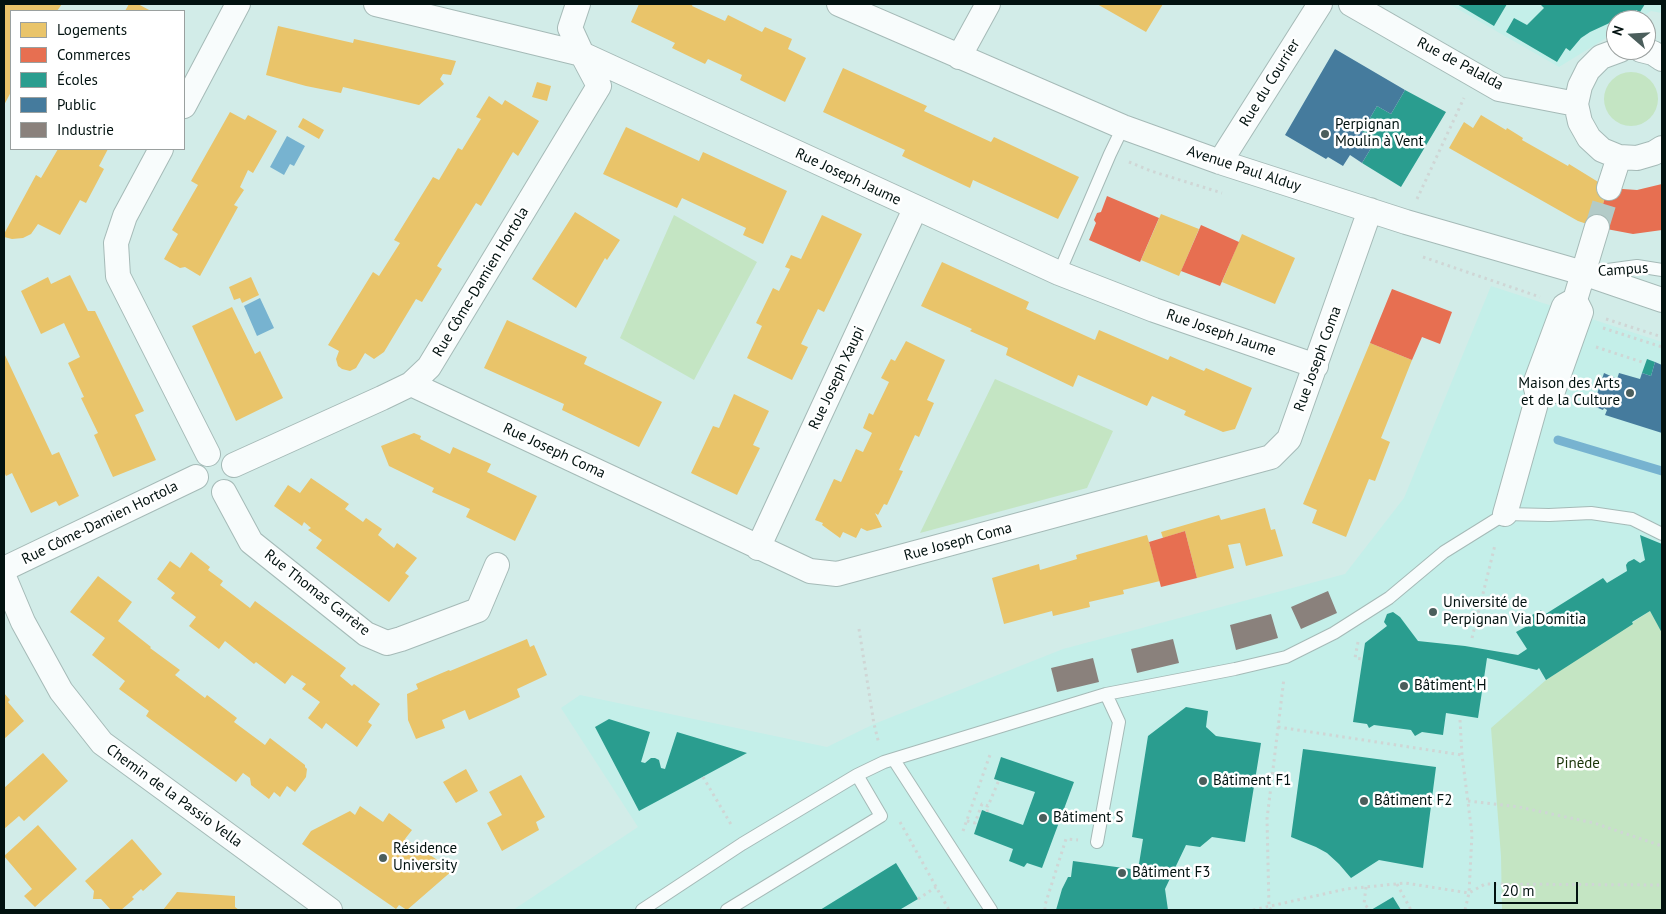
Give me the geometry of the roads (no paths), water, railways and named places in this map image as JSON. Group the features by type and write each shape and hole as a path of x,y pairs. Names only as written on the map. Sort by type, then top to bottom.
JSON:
{"street":[{"path":"185,104 238,4"},
{"name":"Rue Joseph Jaume","path":"376,4 582,54 915,209 1059,273 1154,310 1316,366"},
{"name":"Rue Côme-Damien Hortola","path":"234,465 411,384 429,367 599,86 570,28 578,4"},
{"name":"Avenue Paul Alduy","path":"839,4 1123,127 1220,162 1406,222 1583,273 1662,300"},
{"path":"959,57 988,4"},
{"name":"Rue du Courrier","path":"1220,162 1320,4"},
{"name":"Rue de Palalda","path":"1351,4 1499,89 1576,104"},
{"path":"1606,56 1588,70 1580,86 1576,104 1580,122 1589,138 1602,150 1619,157 1637,158 1654,153 1662,148"},
{"path":"160,150 125,216 116,243 118,276 208,454"},
{"path":"1610,188 1619,157"},
{"name":"Rue Joseph Xaupi","path":"758,548 915,209"},
{"name":"Rue Joseph Coma","path":"411,384 758,548 810,571 837,574 1271,457 1289,439 1370,210"},
{"path":"1538,396 1553,390 1574,315 1583,273 1597,227"},
{"path":"1505,514 1538,396 1535,384 1574,315"},
{"path":"216,452 226,454 234,465 236,478 224,492 206,491 199,485 196,477 196,468 200,460 208,454 216,452"},
{"name":"Rue Côme-Damien Hortola","path":"4,569 196,477"},
{"name":"Rue Thomas Carrère","path":"224,492 251,542 366,634 387,643 478,610 497,565"},
{"name":"Chemin de la Passio Vella","path":"4,577 23,622 61,691 102,743 330,910"}],"lane":[{"path":"1059,273 1123,127"},
{"name":"Campus","path":"1583,273 1637,266 1662,270"},
{"path":"642,910 742,844 857,775 894,760 1106,694 1286,657 1334,633 1389,598 1444,552 1505,514 1549,515 1591,513 1616,516 1632,519 1662,534"},
{"path":"1097,842 1119,722 1106,694"},
{"path":"894,760 991,910"},
{"path":"727,910 881,816 857,775"}],"waterway":[{"path":"1558,440 1662,471"}],"tunnel":[{"path":"1597,227 1609,188"}],"place":[{"name":"Perpignan Moulin à Vent","path":"1325,134"},
{"name":"Maison des Arts et de la Culture","path":"1630,393"},
{"name":"Université de Perpignan Via Domitia","path":"1433,612"},
{"name":"Bâtiment H","path":"1404,686"},
{"name":"Bâtiment F1","path":"1203,781"},
{"name":"Bâtiment F2","path":"1364,801"},
{"name":"Bâtiment S","path":"1043,818"},
{"name":"Résidence University","path":"383,858"},
{"name":"Bâtiment F3","path":"1122,873"}],"park label":[{"name":"Pinède","path":"1578,764"}]}
